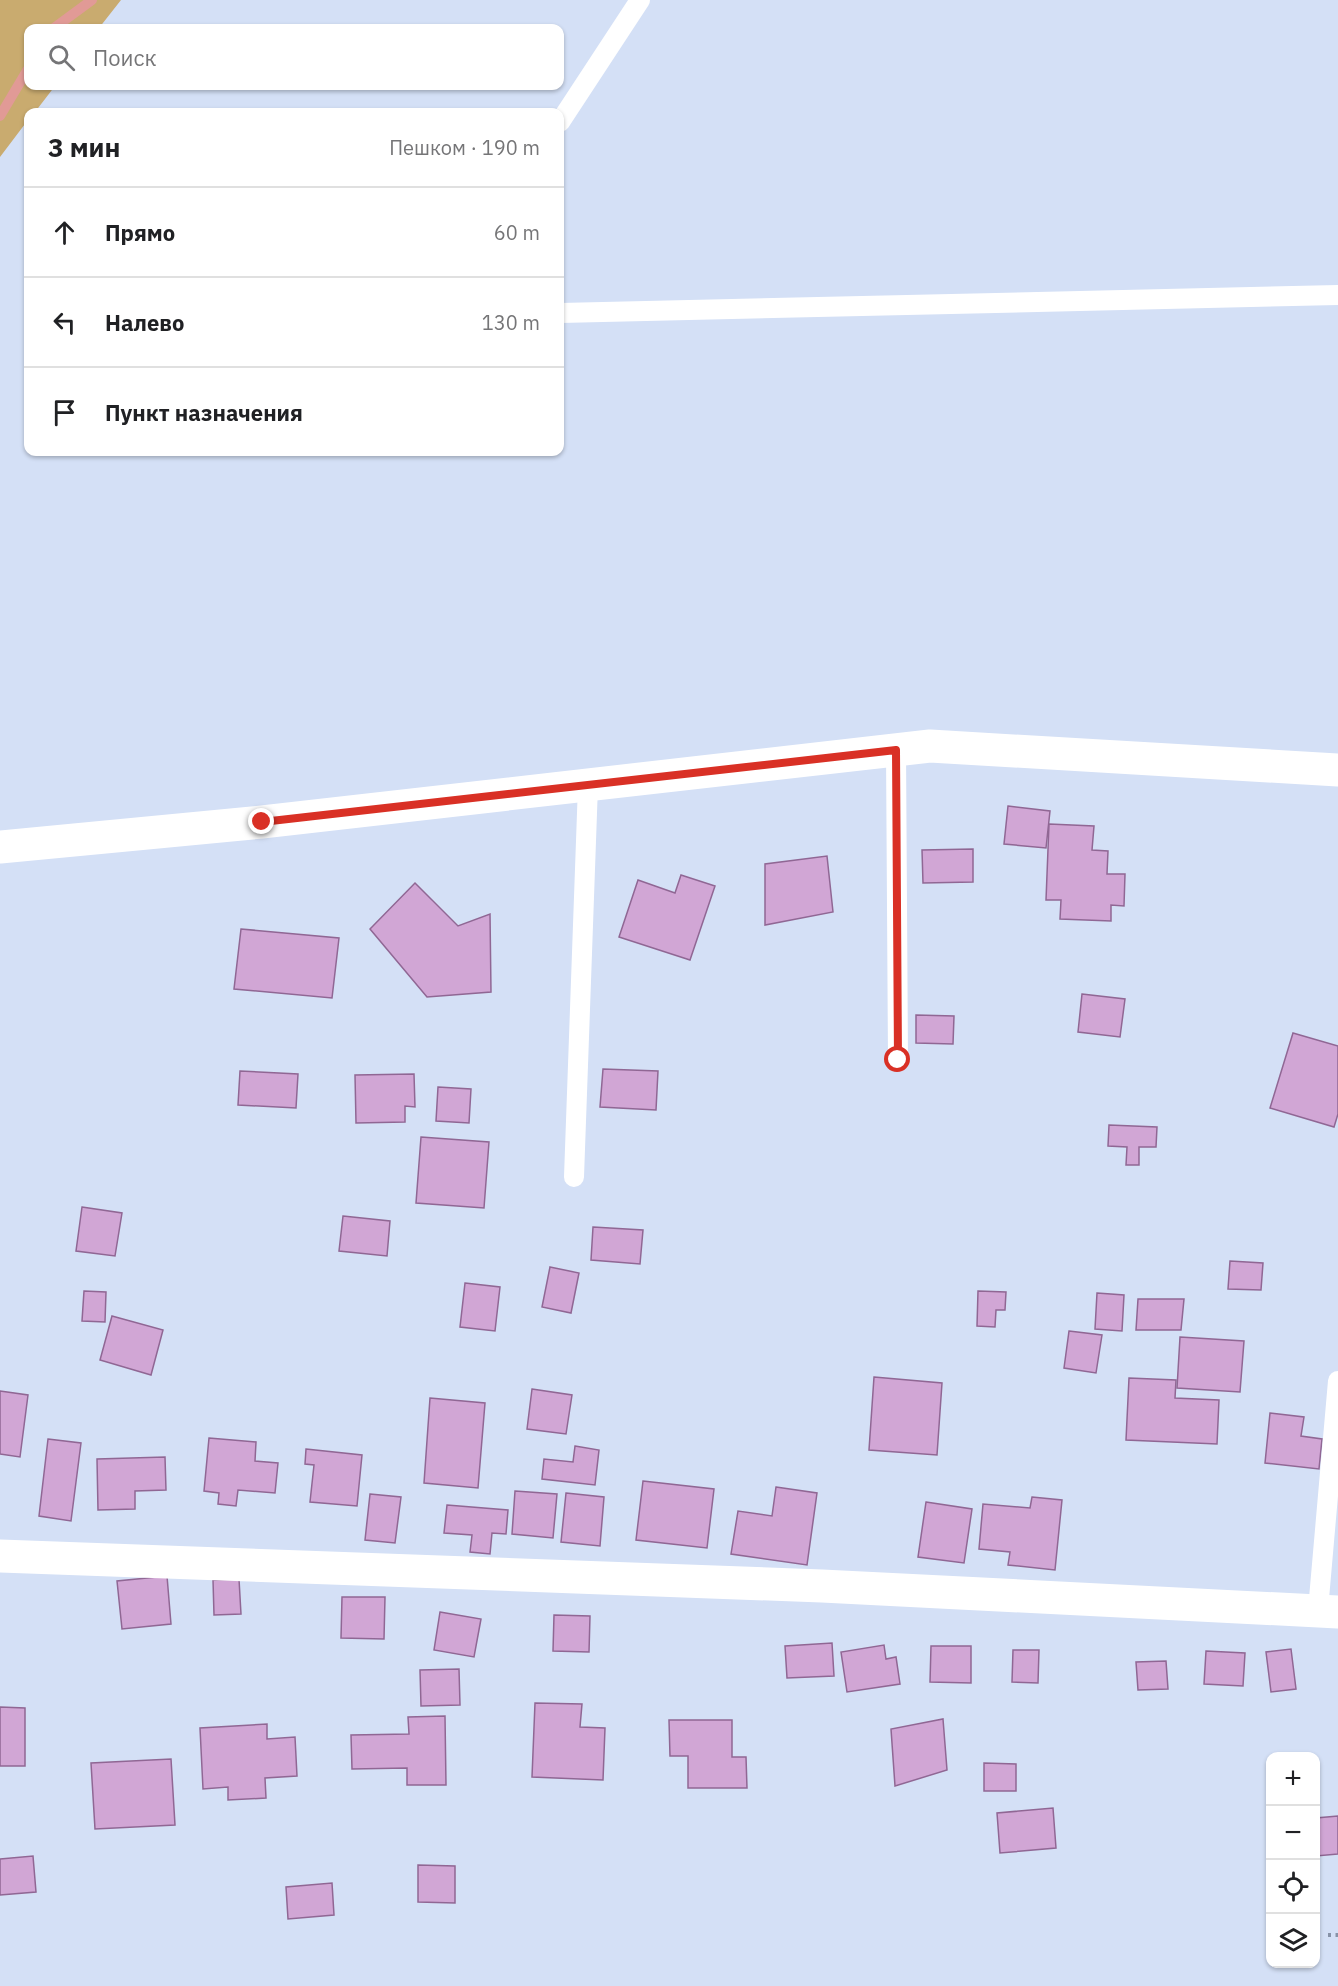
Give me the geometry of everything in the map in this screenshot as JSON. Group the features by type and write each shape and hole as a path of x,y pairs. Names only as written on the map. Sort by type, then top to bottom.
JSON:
{"street":[{"path":"0,847 262,822 930,746 1338,770"},
{"path":"0,1556 822,1586 1328,1611"}],"lane":[{"path":"564,116 640,0"},
{"path":"564,313 1338,295"},
{"path":"896,750 898,1060"},
{"path":"574,1177 588,785"},
{"path":"1328,1611 1338,1381"}],"path":[{"path":"1328,1935 1338,1935"}],"shaded area":[{"path":"0,0 121,0 102,24 24,24 24,90 52,90 38,108 24,108 24,125 0,157"}],"building":[{"path":"1008,806 1050,811 1046,848 1004,844"},
{"path":"1049,824 1094,826 1092,850 1108,851 1107,874 1125,874 1124,906 1111,905 1111,921 1060,919 1061,900 1046,900"},
{"path":"973,849 973,882 923,883 922,850"},
{"path":"827,856 833,912 765,925 765,864"},
{"path":"681,875 715,886 690,960 619,937 638,880 675,893"},
{"path":"415,883 458,926 490,914 491,992 427,997 370,929"},
{"path":"241,929 339,938 332,998 234,989"},
{"path":"1082,994 1125,999 1120,1037 1078,1032"},
{"path":"916,1015 954,1016 953,1044 916,1043"},
{"path":"1293,1033 1338,1046 1338,1114 1334,1127 1270,1108"},
{"path":"603,1069 658,1071 656,1110 600,1107"},
{"path":"240,1071 298,1074 296,1108 238,1105"},
{"path":"414,1074 415,1107 405,1106 405,1122 356,1123 355,1075"},
{"path":"438,1087 471,1089 469,1123 436,1121"},
{"path":"1109,1125 1157,1127 1156,1147 1139,1147 1139,1165 1126,1165 1127,1147 1108,1146"},
{"path":"421,1137 489,1142 484,1208 416,1203"},
{"path":"82,1207 122,1213 115,1256 76,1251"},
{"path":"343,1216 390,1221 387,1256 339,1251"},
{"path":"593,1227 643,1230 640,1264 591,1260"},
{"path":"1230,1261 1263,1263 1261,1290 1228,1289"},
{"path":"550,1267 579,1273 571,1313 542,1307"},
{"path":"465,1283 500,1287 495,1331 460,1327"},
{"path":"84,1291 106,1292 105,1322 82,1321"},
{"path":"978,1291 1006,1292 1005,1310 996,1310 995,1327 977,1326"},
{"path":"1097,1293 1124,1295 1122,1331 1095,1329"},
{"path":"1138,1299 1184,1299 1181,1330 1136,1330"},
{"path":"112,1316 163,1330 151,1375 100,1360"},
{"path":"1069,1331 1102,1335 1096,1373 1064,1368"},
{"path":"1180,1337 1244,1341 1240,1392 1177,1388"},
{"path":"874,1377 942,1383 937,1455 869,1450"},
{"path":"1129,1378 1176,1380 1175,1398 1219,1400 1217,1444 1126,1440"},
{"path":"532,1389 572,1395 566,1434 527,1429"},
{"path":"0,1391 28,1395 20,1457 0,1454"},
{"path":"430,1398 485,1403 478,1488 424,1483"},
{"path":"1270,1413 1304,1417 1301,1436 1322,1439 1319,1469 1265,1463"},
{"path":"209,1438 256,1442 255,1461 278,1463 275,1493 238,1490 236,1506 218,1504 219,1493 204,1491"},
{"path":"48,1439 81,1443 71,1521 39,1516"},
{"path":"575,1446 599,1450 595,1485 542,1479 544,1459 573,1462"},
{"path":"306,1449 362,1455 357,1506 310,1502 314,1465 305,1464"},
{"path":"165,1457 166,1490 135,1491 135,1509 98,1510 97,1459"},
{"path":"643,1481 714,1489 707,1548 636,1540"},
{"path":"776,1487 817,1493 807,1565 731,1554 738,1511 772,1516"},
{"path":"515,1491 557,1494 553,1538 512,1534"},
{"path":"566,1493 604,1497 600,1546 561,1542"},
{"path":"370,1494 401,1497 395,1543 365,1540"},
{"path":"1032,1497 1062,1500 1055,1570 1008,1565 1010,1552 979,1549 983,1504 1030,1508"},
{"path":"926,1502 972,1509 964,1563 918,1557"},
{"path":"447,1505 508,1510 506,1534 492,1533 490,1554 470,1552 472,1535 444,1533"},
{"path":"167,1576 171,1624 122,1629 117,1581"},
{"path":"239,1579 241,1614 214,1615 213,1580"},
{"path":"342,1597 385,1597 384,1639 341,1638"},
{"path":"440,1612 481,1619 474,1657 434,1650"},
{"path":"554,1615 590,1616 589,1652 553,1651"},
{"path":"832,1643 834,1676 787,1678 785,1646"},
{"path":"884,1645 886,1659 896,1657 900,1684 847,1692 841,1652"},
{"path":"931,1646 971,1646 971,1683 930,1682"},
{"path":"1291,1649 1296,1689 1271,1692 1266,1652"},
{"path":"1013,1650 1039,1650 1038,1683 1012,1682"},
{"path":"1206,1651 1245,1653 1243,1686 1204,1684"},
{"path":"1166,1661 1168,1689 1138,1690 1136,1662"},
{"path":"459,1669 460,1705 421,1706 420,1670"},
{"path":"535,1703 582,1704 580,1727 605,1728 603,1780 532,1777"},
{"path":"0,1707 25,1708 25,1766 0,1766"},
{"path":"445,1716 446,1785 407,1785 407,1768 352,1769 351,1735 409,1734 408,1717"},
{"path":"943,1719 947,1770 895,1786 891,1729"},
{"path":"669,1720 732,1720 732,1757 746,1757 747,1788 688,1788 688,1756 670,1756"},
{"path":"267,1724 267,1739 295,1737 297,1776 265,1778 266,1798 228,1800 228,1787 203,1789 200,1728"},
{"path":"171,1759 175,1825 95,1829 91,1763"},
{"path":"984,1763 1016,1764 1016,1791 984,1791"},
{"path":"1053,1808 1056,1848 1000,1853 997,1813"},
{"path":"1338,1816 1338,1854 1320,1856 1320,1818"},
{"path":"33,1856 36,1892 0,1895 0,1859"},
{"path":"418,1865 455,1866 455,1903 418,1902"},
{"path":"332,1883 334,1915 288,1919 286,1887"}],"waterway":[{"path":"59,24 92,0"},
{"path":"0,116 24,76"}],"route":[{"path":"262,822 896,750 898,1060"}]}
